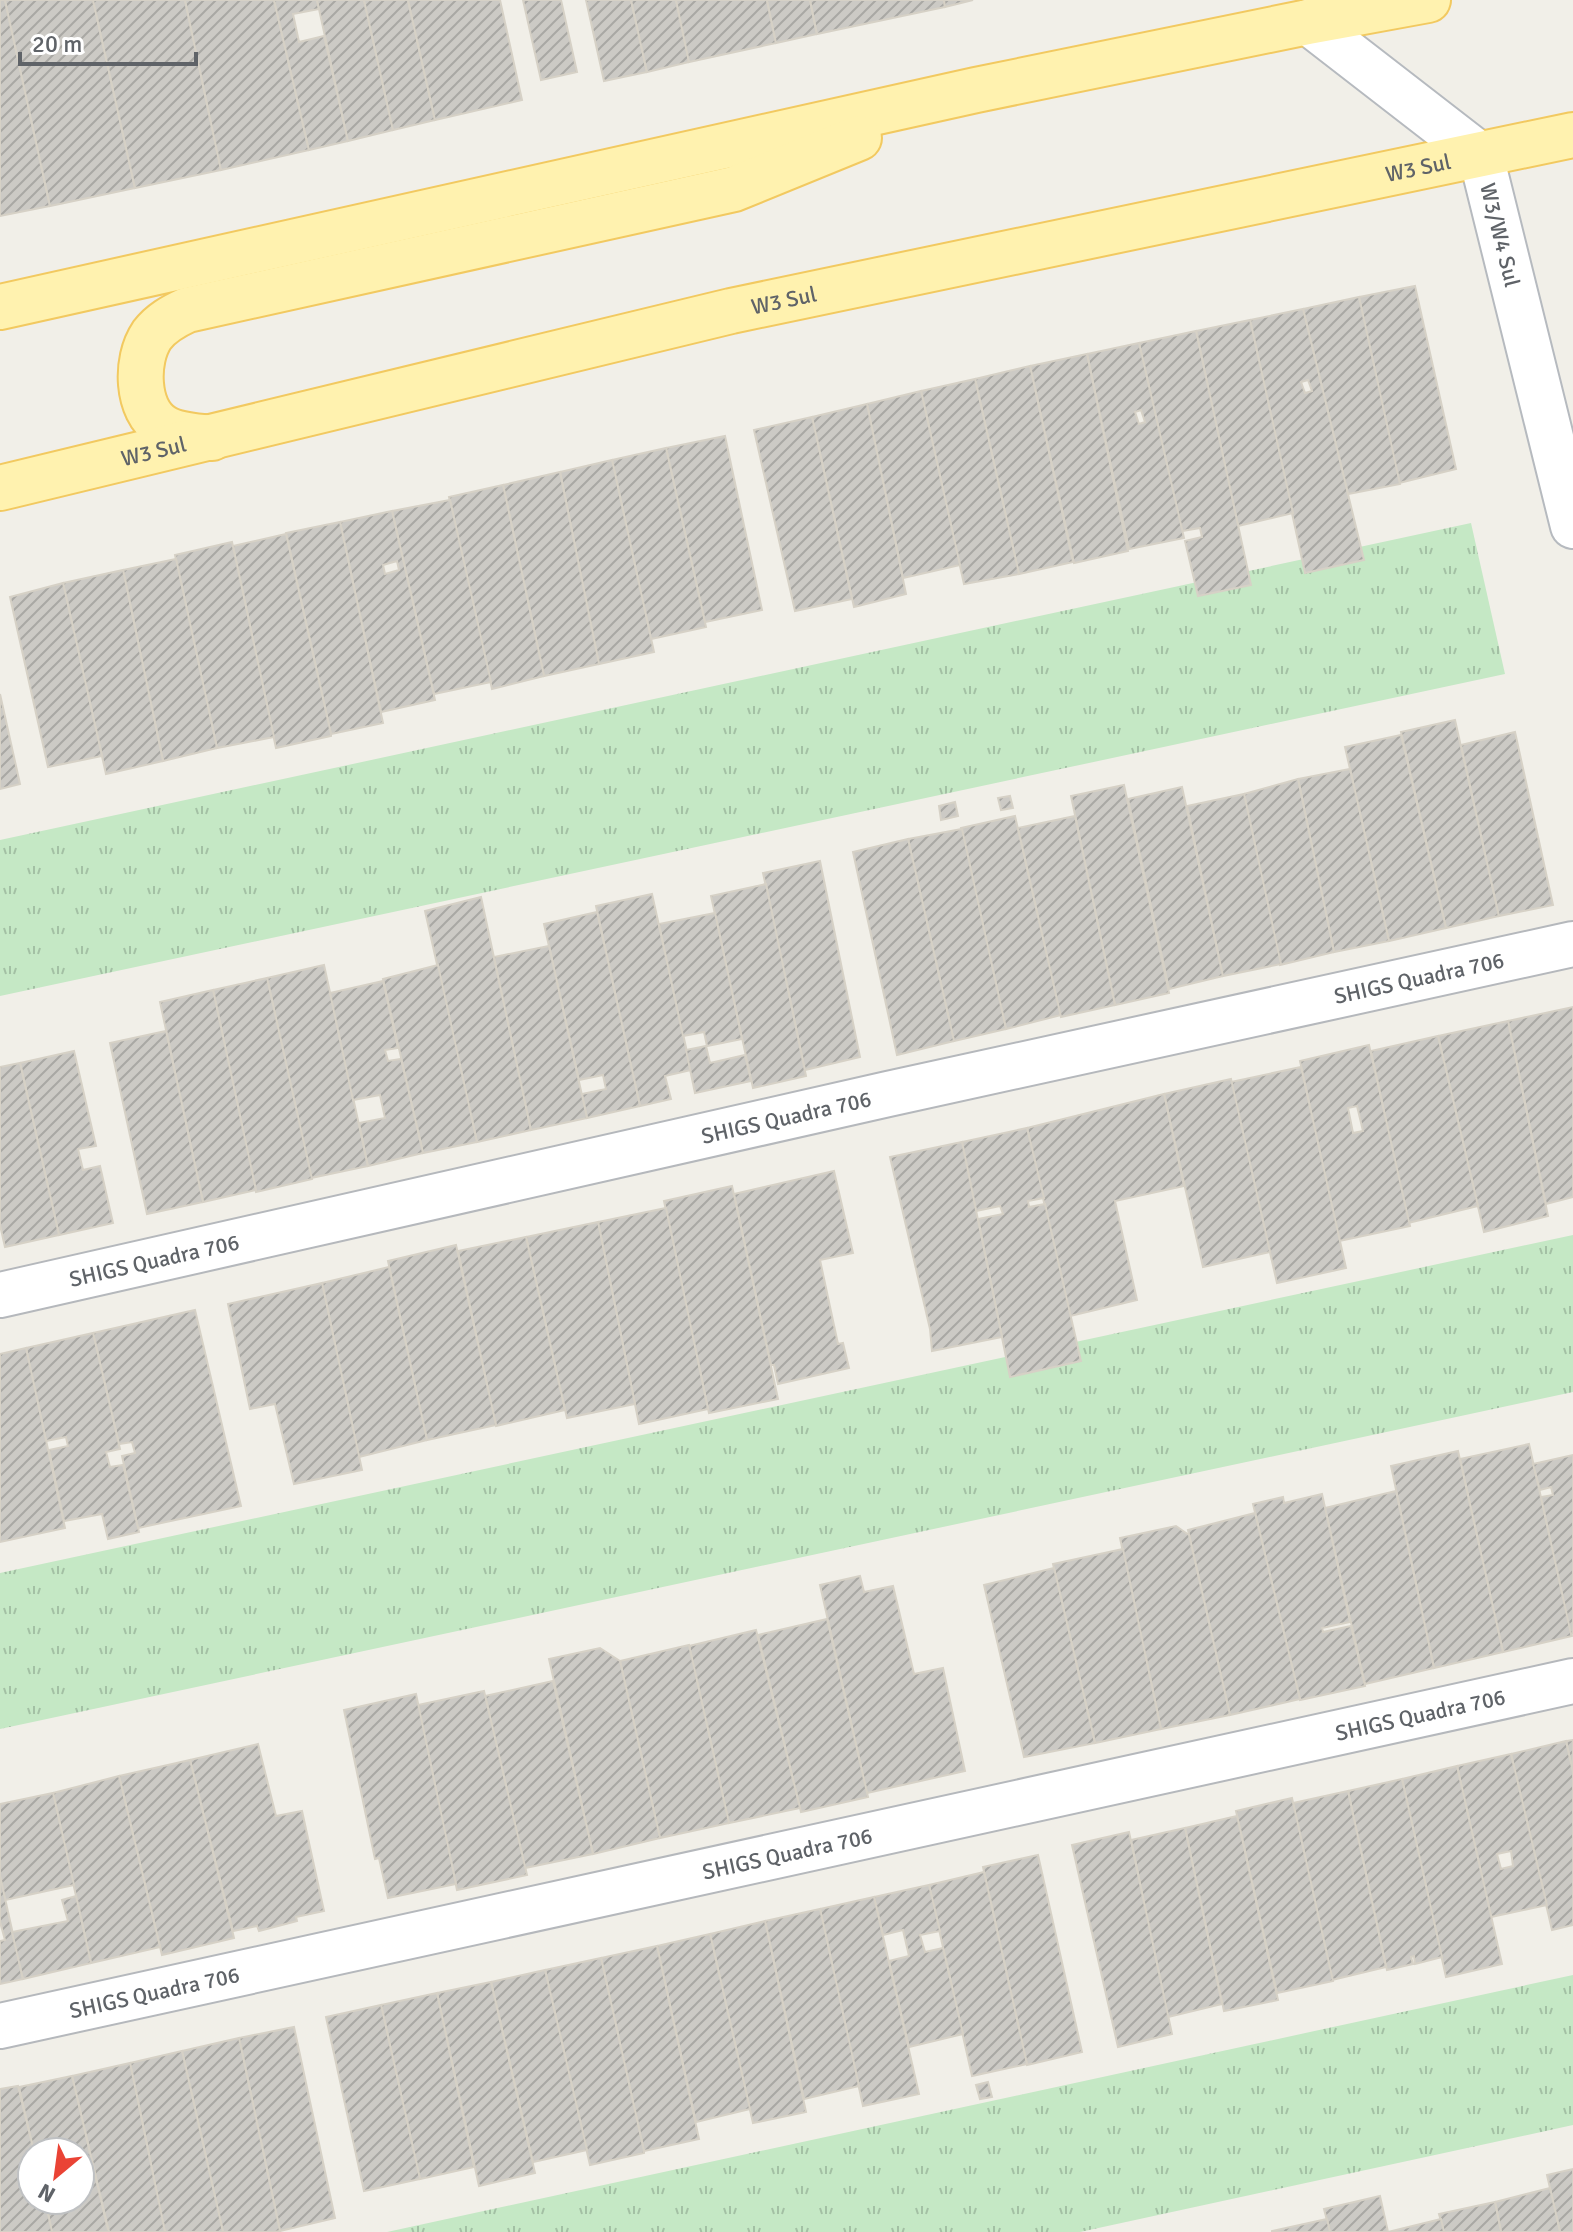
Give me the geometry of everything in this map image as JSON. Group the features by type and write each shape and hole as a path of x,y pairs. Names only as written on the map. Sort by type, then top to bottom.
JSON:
{"main road":[{"path":"0,307 976,90 1428,0"},
{"path":"213,438 182,435 162,427 144,400 140,378 142,356 152,336 167,320 187,310 734,189 976,90"},
{"name":"W3 Sul","path":"0,488 731,311 1573,135"}],"street":[{"name":"W3/W4 Sul","path":"1308,22 1481,156 1573,526"},
{"name":"SHIGS Quadra 706","path":"0,1295 888,1094 1573,944"},
{"name":"SHIGS Quadra 706","path":"0,2026 1573,1681"}],"green space":[{"path":"1471,523 1505,674 0,996 0,840"},
{"path":"1573,1235 1573,1392 0,1729 0,1573"},
{"path":"1573,1975 1573,2125 1080,2232 387,2232"}],"building":[{"path":"0,0 5,0 50,206 0,216"},
{"path":"5,0 93,0 135,188 50,206"},
{"path":"93,0 185,0 221,170 135,188"},
{"path":"185,0 274,0 309,150 221,170"},
{"path":"274,0 317,0 319,9 293,14 299,42 324,36 348,141 309,150"},
{"path":"317,0 364,0 393,130 348,141"},
{"path":"364,0 408,0 435,120 393,130"},
{"path":"408,0 500,0 522,100 435,120"},
{"path":"523,0 561,0 577,72 541,80"},
{"path":"586,0 631,0 647,72 604,81"},
{"path":"631,0 676,0 689,62 647,72"},
{"path":"676,0 767,0 776,43 689,62"},
{"path":"767,0 810,0 817,34 776,43"},
{"path":"810,0 944,0 945,7 817,34"},
{"path":"944,0 973,0 945,7"},
{"path":"1415,286 1456,469 1399,483 1359,297"},
{"path":"1359,297 1400,484 1348,494 1303,309"},
{"path":"1303,309 1364,560 1305,573 1250,320","holes":["1308,380 1312,391 1305,393 1301,382"]},
{"path":"1250,320 1293,513 1238,526 1196,331"},
{"path":"1196,331 1251,585 1198,596 1185,541 1202,537 1200,528 1182,531 1139,343"},
{"path":"1139,343 1184,538 1129,549 1087,354","holes":["1141,410 1145,422 1139,424 1135,412"]},
{"path":"1087,354 1128,551 1074,563 1030,366"},
{"path":"1030,366 1073,562 1019,574 975,379"},
{"path":"975,379 1019,574 964,584 921,391"},
{"path":"921,391 960,565 903,578 867,404"},
{"path":"867,404 906,594 854,607 812,417"},
{"path":"812,417 852,599 795,611 754,430"},
{"path":"725,436 762,610 705,622 666,448"},
{"path":"666,448 706,627 651,639 612,460"},
{"path":"612,460 654,652 599,664 560,472"},
{"path":"560,472 599,664 544,676 503,485"},
{"path":"503,485 544,676 492,689 449,497"},
{"path":"450,500 491,682 434,694 392,511"},
{"path":"392,511 435,700 381,712 340,522","holes":["397,561 399,570 385,574 383,565"]},
{"path":"340,522 383,723 331,734 286,533"},
{"path":"286,534 331,736 276,748 233,546"},
{"path":"232,542 274,737 217,748 175,555"},
{"path":"176,559 217,748 163,761 123,570"},
{"path":"123,570 163,761 106,774 63,583"},
{"path":"63,583 102,756 48,767 10,597"},
{"path":"0,694 20,784 0,789"},
{"path":"1455,720 1499,916 1446,928 1401,732"},
{"path":"1515,732 1553,905 1499,916 1461,745"},
{"path":"1401,735 1446,928 1389,941 1345,747"},
{"path":"1350,769 1389,941 1334,952 1298,779"},
{"path":"1298,779 1334,952 1280,965 1244,794"},
{"path":"1124,785 1169,993 1115,1005 1071,796"},
{"path":"1182,787 1223,976 1169,989 1128,799"},
{"path":"1244,794 1281,964 1223,976 1187,806"},
{"path":"1010,796 1013,808 1001,810 998,798"},
{"path":"955,802 958,816 941,820 939,806"},
{"path":"1015,816 1061,1015 1006,1029 961,828"},
{"path":"1075,816 1115,1005 1061,1017 1018,828"},
{"path":"962,829 1006,1029 954,1041 908,839"},
{"path":"908,839 954,1041 897,1055 853,852"},
{"path":"820,861 860,1057 805,1070 763,873"},
{"path":"766,884 806,1076 753,1088 711,896"},
{"path":"652,894 691,1070 665,1076 671,1099 640,1106 596,906"},
{"path":"481,897 531,1130 477,1142 425,911"},
{"path":"597,912 640,1106 587,1118 582,1094 606,1089 603,1075 579,1080 544,924"},
{"path":"715,913 742,1039 707,1046 704,1032 683,1036 659,924"},
{"path":"549,946 587,1118 531,1130 494,957"},
{"path":"324,965 368,1166 311,1178 267,978"},
{"path":"438,965 477,1142 423,1153 383,979"},
{"path":"267,978 312,1179 256,1192 213,990"},
{"path":"383,981 398,1048 385,1050 388,1061 401,1059 423,1153 368,1166 359,1123 385,1118 380,1095 353,1100 330,993"},
{"path":"213,990 256,1190 203,1202 160,1002"},
{"path":"1573,1007 1573,1197 1546,1204 1508,1021"},
{"path":"1508,1021 1548,1216 1484,1232 1438,1036"},
{"path":"166,1031 203,1202 147,1214 110,1043"},
{"path":"1438,1036 1478,1206 1408,1223 1371,1051"},
{"path":"1369,1045 1410,1226 1339,1241 1300,1061","holes":["1357,1106 1363,1131 1353,1133 1348,1108"]},
{"path":"706,1046 710,1063 745,1055 751,1081 695,1093 686,1050"},
{"path":"74,1051 96,1146 78,1149 83,1170 100,1166 113,1223 59,1235 20,1063"},
{"path":"20,1063 59,1235 5,1247 0,1225 0,1067"},
{"path":"1301,1067 1346,1268 1277,1283 1231,1082"},
{"path":"1231,1079 1270,1252 1203,1267 1164,1094"},
{"path":"1164,1094 1184,1186 1115,1201 1137,1300 1070,1316 1027,1128"},
{"path":"1027,1128 1044,1198 1028,1201 1029,1207 1045,1204 1081,1361 1010,1377 978,1219 1003,1214 1000,1206 976,1211 962,1142"},
{"path":"962,1142 1002,1337 932,1351 930,1329 890,1157"},
{"path":"834,1171 853,1253 820,1260 838,1344 843,1343 849,1368 778,1384 774,1365 771,1365 734,1194"},
{"path":"732,1186 778,1399 709,1413 664,1201"},
{"path":"666,1208 708,1409 639,1424 598,1222"},
{"path":"598,1222 635,1404 567,1418 526,1237"},
{"path":"526,1237 565,1410 496,1426 458,1251"},
{"path":"456,1245 496,1425 427,1440 388,1261"},
{"path":"389,1267 427,1440 359,1457 322,1283"},
{"path":"322,1283 362,1470 294,1484 275,1404 250,1409 228,1304"},
{"path":"195,1310 241,1506 138,1528 122,1456 135,1453 132,1442 119,1444 93,1333"},
{"path":"93,1333 120,1449 106,1452 110,1467 123,1465 139,1532 108,1539 102,1514 64,1521 49,1450 68,1446 66,1437 46,1441 26,1348"},
{"path":"26,1348 65,1528 0,1542 0,1354"},
{"path":"1529,1444 1572,1636 1503,1652 1460,1459"},
{"path":"1458,1451 1503,1652 1434,1668 1391,1466"},
{"path":"1573,1455 1571,1634 1541,1497 1553,1495 1551,1487 1540,1490 1533,1464"},
{"path":"1396,1491 1434,1668 1365,1684 1325,1508"},
{"path":"1322,1494 1350,1622 1322,1628 1323,1632 1351,1626 1365,1686 1300,1700 1253,1504 1283,1497 1284,1503"},
{"path":"1255,1513 1300,1699 1230,1715 1188,1530"},
{"path":"1176,1526 1189,1535 1230,1715 1161,1729 1120,1538"},
{"path":"1123,1549 1161,1729 1095,1743 1053,1564"},
{"path":"1054,1568 1095,1743 1024,1757 984,1585"},
{"path":"860,1576 864,1592 893,1586 914,1674 943,1668 965,1771 867,1793 820,1585"},
{"path":"827,1619 868,1797 801,1812 758,1635"},
{"path":"756,1630 800,1808 729,1823 689,1646"},
{"path":"689,1645 729,1823 660,1838 620,1661"},
{"path":"600,1648 620,1661 660,1838 593,1854 549,1659"},
{"path":"553,1681 593,1854 525,1868 485,1696"},
{"path":"484,1691 527,1875 457,1890 418,1705"},
{"path":"416,1694 456,1884 388,1898 379,1858 375,1859 344,1710"},
{"path":"1573,1740 1573,1772 1566,1741"},
{"path":"1566,1741 1573,1772 1573,1925 1552,1930 1511,1754"},
{"path":"258,1744 276,1816 302,1811 324,1911 296,1917 297,1921 259,1931 257,1926 233,1931 190,1760"},
{"path":"1511,1754 1547,1905 1491,1917 1457,1766","holes":["1511,1851 1513,1866 1501,1869 1497,1854"]},
{"path":"190,1760 234,1938 162,1955 119,1776"},
{"path":"1457,1766 1502,1964 1446,1977 1402,1779"},
{"path":"119,1776 160,1947 91,1963 53,1793"},
{"path":"1402,1779 1442,1957 1415,1964 1414,1956 1411,1957 1413,1964 1387,1970 1348,1791"},
{"path":"1348,1791 1386,1967 1332,1980 1293,1803"},
{"path":"53,1793 74,1885 5,1900 0,1876 0,1804"},
{"path":"1292,1798 1333,1981 1277,1993 1236,1811"},
{"path":"1237,1816 1278,2000 1224,2011 1185,1828"},
{"path":"1185,1828 1222,2004 1168,2017 1131,1840"},
{"path":"1129,1832 1172,2034 1118,2047 1072,1845"},
{"path":"1038,1855 1082,2052 1027,2065 983,1867"},
{"path":"984,1872 1027,2064 972,2076 929,1885"},
{"path":"0,1876 23,1979 0,1984 0,1941 5,1940 0,1922"},
{"path":"929,1885 940,1931 920,1935 925,1952 943,1948 963,2034 909,2047 889,1961 909,1956 903,1930 883,1935 874,1897"},
{"path":"76,1896 91,1963 23,1979 12,1932 68,1921 62,1900"},
{"path":"874,1897 919,2094 863,2106 820,1909"},
{"path":"820,1909 859,2086 804,2099 765,1921"},
{"path":"765,1921 806,2112 753,2123 710,1934"},
{"path":"710,1934 750,2109 696,2122 657,1946"},
{"path":"657,1946 699,2139 644,2151 601,1958"},
{"path":"601,1958 644,2153 590,2165 545,1970"},
{"path":"545,1970 587,2150 533,2162 491,1982"},
{"path":"491,1982 535,2173 479,2186 437,1993"},
{"path":"437,1993 474,2167 420,2179 381,2005"},
{"path":"381,2005 420,2179 364,2191 326,2017"},
{"path":"294,2027 335,2218 280,2231 239,2038"},
{"path":"239,2038 280,2231 275,2232 223,2232 182,2051"},
{"path":"182,2051 223,2232 165,2232 130,2063"},
{"path":"130,2063 165,2232 109,2232 96,2177 96,2136 86,2136 72,2076"},
{"path":"72,2076 86,2136 30,2136 19,2087"},
{"path":"988,2082 992,2097 980,2099 976,2085"},
{"path":"18,2086 30,2136 16,2136 16,2216 48,2216 52,2232 0,2232 0,2089"},
{"path":"1573,2169 1573,2232 1560,2232 1547,2175"},
{"path":"96,2177 109,2232 52,2232 48,2216 96,2216"},
{"path":"1550,2188 1560,2232 1501,2232 1495,2202"},
{"path":"1380,2196 1388,2232 1330,2232 1324,2209"},
{"path":"1495,2202 1501,2232 1444,2232 1439,2214"},
{"path":"1327,2219 1330,2232 1272,2232 1272,2231"},
{"path":"1441,2219 1444,2232 1388,2232"}]}
